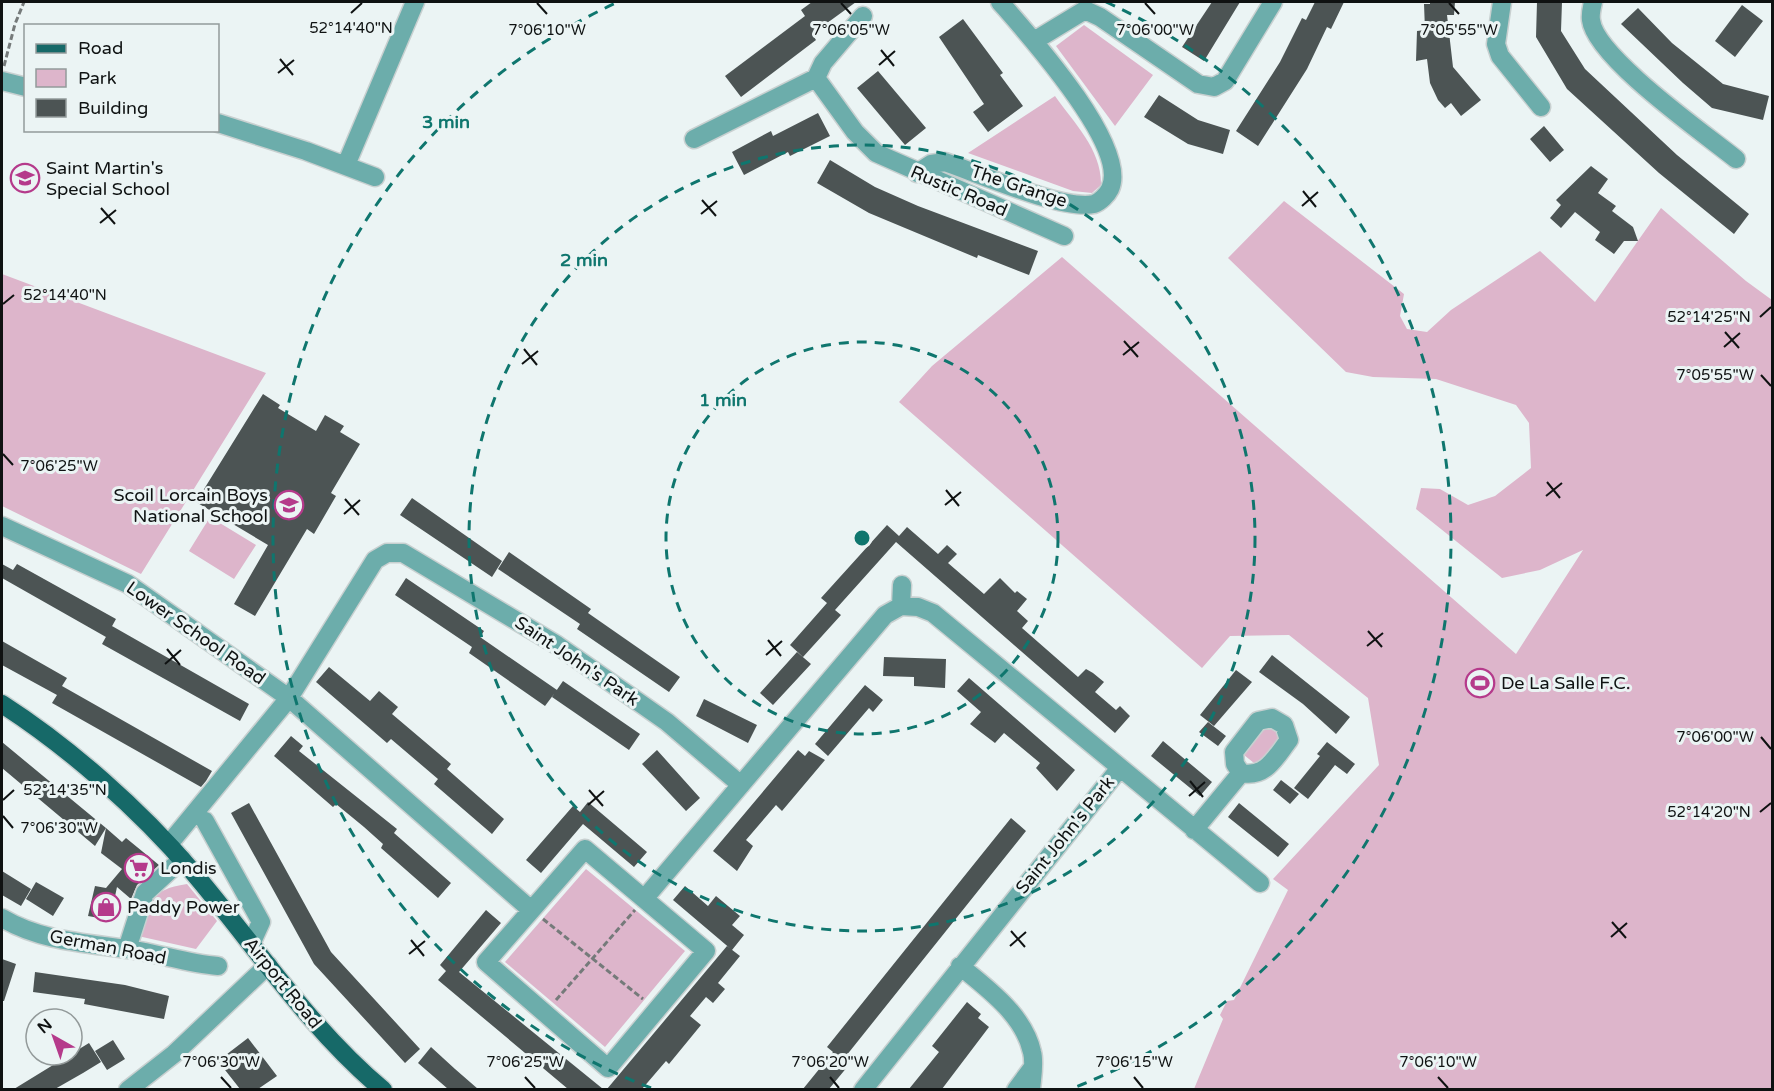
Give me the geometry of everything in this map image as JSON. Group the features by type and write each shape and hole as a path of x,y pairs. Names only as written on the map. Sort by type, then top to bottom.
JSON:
{"main road":[{"name":"Airport Road","path":"2,704 84,767 169,844 326,1036 383,1089"}],"street":[{"path":"346,165 415,2"},
{"name":"The Grange","path":"917,173 930,164 945,162 1069,204 1095,204 1107,194 1112,183 1113,172 1102,139 1077,96 1000,2"},
{"path":"1034,41 1087,6 1198,84 1214,87 1225,81 1272,2"},
{"path":"1502,2 1497,44 1500,56 1541,107"},
{"path":"1593,2 1591,21 1601,41 1641,84 1736,159"},
{"path":"694,139 816,78 823,63 863,16"},
{"path":"3,74 24,86"},
{"name":"Rustic Road","path":"816,78 855,132 876,153 1064,236"},
{"path":"219,123 346,165 375,177"},
{"name":"Lower School Road","path":"2,526 128,584 289,698"},
{"name":"Saint John's Park","path":"289,698 375,560 387,553 403,553 557,645 668,722 741,785"},
{"path":"644,899 885,615 901,606 902,585"},
{"name":"Saint John's Park","path":"862,1089 1119,769 933,613 918,607 901,606"},
{"path":"169,844 289,698 531,909"},
{"path":"1119,769 1260,883"},
{"path":"1194,830 1241,773"},
{"path":"205,821 261,922 251,944"},
{"path":"585,849 706,951 608,1068 486,962 531,909 585,849"},
{"path":"127,949 145,893 182,859"},
{"name":"German Road","path":"2,918 19,928 73,943 159,954 188,964 218,966"},
{"path":"128,1089 174,1054 268,965"},
{"path":"960,966 987,988 1024,1029 1033,1053 1031,1089"},
{"path":"1016,1089 1033,1067"}],"path":[{"path":"3,74 15,24 24,2"},
{"path":"545,1013 644,899"},
{"path":"531,909 657,1010"}],"green space":[{"path":"1084,25 1153,75 1115,126 1056,46"},
{"path":"1055,96 1086,138 1097,160 1101,185 1092,193 1073,191 968,153"},
{"name":"De La Salle F.C.","path":"1284,201 1404,294 1400,316 1407,329 1427,332 1451,310 1540,251 1595,302 1661,208 1746,281 1772,300 1772,1089 1194,1089 1223,1019 1220,1015 1227,1001 1234,1000 1288,890 1273,879 1379,765 1368,698 1289,635 1230,636 1202,668 899,402 932,366 1062,257 1516,654 1583,550 1540,570 1502,578 1416,509 1421,488 1440,489 1468,505 1495,496 1531,468 1529,423 1516,405 1436,379 1373,377 1346,372 1228,258"},
{"path":"2,274 266,373 141,574 2,506"},
{"path":"210,517 256,545 234,579 189,551"},
{"path":"1266,725 1281,736 1259,767 1244,755"},
{"path":"586,869 685,951 605,1047 505,962"},
{"path":"187,884 217,921 196,949 138,936 149,906 158,894"}],"building":[{"path":"812,2 856,2 812,34 816,40 741,97 725,76 805,16 801,10"},
{"path":"1212,2 1240,2 1204,61 1182,47"},
{"path":"1315,2 1344,2 1331,29 1327,27 1307,69 1258,146 1236,131 1280,62 1302,18 1306,20"},
{"path":"1430,2 1455,2 1454,15 1447,15 1453,67 1481,100 1461,116 1451,103 1445,108 1438,100 1430,83 1427,59 1416,61 1417,31 1425,30 1424,4 1430,4"},
{"path":"1537,2 1562,2 1561,31 1585,69 1677,155 1749,214 1734,234 1659,173 1567,89 1536,37"},
{"path":"1742,5 1763,21 1735,57 1715,41"},
{"path":"1638,8 1672,43 1723,84 1769,96 1763,120 1712,108 1683,83 1621,24"},
{"path":"963,19 1003,73 1000,75 1023,106 988,132 973,112 984,104 939,37"},
{"path":"878,71 926,128 905,145 857,88"},
{"path":"1159,95 1198,120 1230,130 1223,154 1188,144 1144,117"},
{"path":"818,113 830,136 790,156 788,152 744,175 732,152 771,131 773,136"},
{"path":"1544,126 1564,150 1550,162 1530,139"},
{"path":"830,160 875,187 918,206 1038,251 1029,275 978,255 977,258 869,213 817,183"},
{"path":"1591,166 1608,179 1598,193 1616,206 1612,211 1633,227 1638,241 1624,241 1614,254 1595,240 1600,232 1575,212 1561,228 1550,218 1561,205 1556,200"},
{"path":"263,394 280,405 278,408 316,431 325,415 344,426 340,432 360,444 331,493 336,496 314,534 307,529 255,616 234,604 268,545 196,502"},
{"path":"412,498 502,561 492,577 400,515"},
{"path":"887,525 899,536 907,527 938,554 947,545 957,554 948,563 984,594 1000,578 1015,593 1017,591 1027,599 1017,611 1028,621 1022,628 1078,677 1086,669 1093,673 1104,682 1095,692 1116,710 1120,706 1130,716 1115,733 896,542 835,610 841,615 803,657 790,645 827,603 821,598"},
{"path":"509,552 591,609 588,613 680,677 669,692 577,629 580,624 498,569"},
{"path":"2,564 13,570 17,564 116,619 106,637 2,578"},
{"path":"406,578 484,631 480,637 557,690 545,706 469,653 472,647 395,595"},
{"path":"112,626 249,704 240,721 102,644"},
{"path":"2,641 67,678 62,686 212,771 206,781 201,787 52,703 57,695 2,665"},
{"path":"797,652 811,664 773,705 760,693"},
{"path":"1272,655 1350,717 1336,734 1303,704 1259,672"},
{"path":"884,657 946,659 945,688 914,686 914,677 883,676"},
{"path":"329,667 370,701 379,691 398,707 392,714 451,764 447,769 504,819 492,834 434,784 438,779 391,739 387,743 316,682"},
{"path":"1236,670 1252,682 1214,726 1200,715"},
{"path":"969,678 1075,770 1057,791 1036,768 1040,763 1004,733 995,743 970,724 981,712 957,691"},
{"path":"563,681 640,734 629,750 552,697"},
{"path":"865,685 883,700 873,712 869,708 828,756 815,744"},
{"path":"704,699 757,725 748,743 696,716"},
{"path":"1208,722 1226,736 1218,746 1199,732"},
{"path":"291,736 303,746 299,751 397,829 394,833 451,883 438,898 381,848 383,844 364,827 336,804 333,807 274,756"},
{"path":"1163,741 1212,782 1200,796 1151,756"},
{"path":"2,742 106,828 95,846 2,768"},
{"path":"1327,742 1355,764 1347,774 1335,765 1308,799 1294,788 1320,756 1317,754"},
{"path":"657,750 700,798 686,811 642,764"},
{"path":"798,750 805,756 809,751 825,760 782,811 776,805 746,840 753,846 737,871 713,851"},
{"path":"1281,780 1299,794 1290,804 1273,790"},
{"path":"588,802 647,852 634,867 583,824 541,873 526,860 573,806 580,812"},
{"path":"249,803 331,952 420,1049 405,1063 314,964 231,813"},
{"path":"1239,803 1289,844 1278,857 1228,817"},
{"path":"1011,818 1026,831 842,1061 848,1066 829,1089 803,1089 833,1052 827,1047"},
{"name":"Londis","path":"106,828 122,842 126,838 159,865 137,885 131,899 117,887 110,920 88,916 95,886 106,888 122,869 101,853"},
{"path":"2,871 31,889 21,906 2,895"},
{"path":"36,882 64,898 53,916 26,899"},
{"path":"685,886 708,906 716,896 740,916 732,925 744,935 732,950 673,900"},
{"path":"486,910 501,923 459,972 603,1089 568,1089 438,980 446,971 440,965"},
{"path":"727,946 740,956 718,983 725,989 713,1003 706,997 690,1016 701,1025 669,1064 666,1061 642,1089 607,1089"},
{"path":"2,959 16,964 4,1001 2,1001"},
{"path":"35,972 125,985 169,996 164,1019 84,1004 85,999 33,992"},
{"path":"967,1002 981,1014 978,1018 989,1027 942,1089 909,1089 939,1052 932,1046"},
{"path":"248,1038 277,1076 258,1089 240,1089 218,1061"},
{"path":"113,1040 125,1059 107,1070 95,1051"},
{"path":"89,1043 101,1062 55,1089 14,1089 50,1067 84,1067 84,1046"},
{"path":"431,1047 478,1089 448,1089 418,1063"}],"place":[{"name":"Saint Martin's Special School","path":"25,178"},
{"name":"Scoil Lorcain Boys National School","path":"289,505"},
{"name":"De La Salle F.C.","path":"1480,683"},
{"name":"Londis","path":"139,868"},
{"name":"Paddy Power","path":"106,907"}]}
